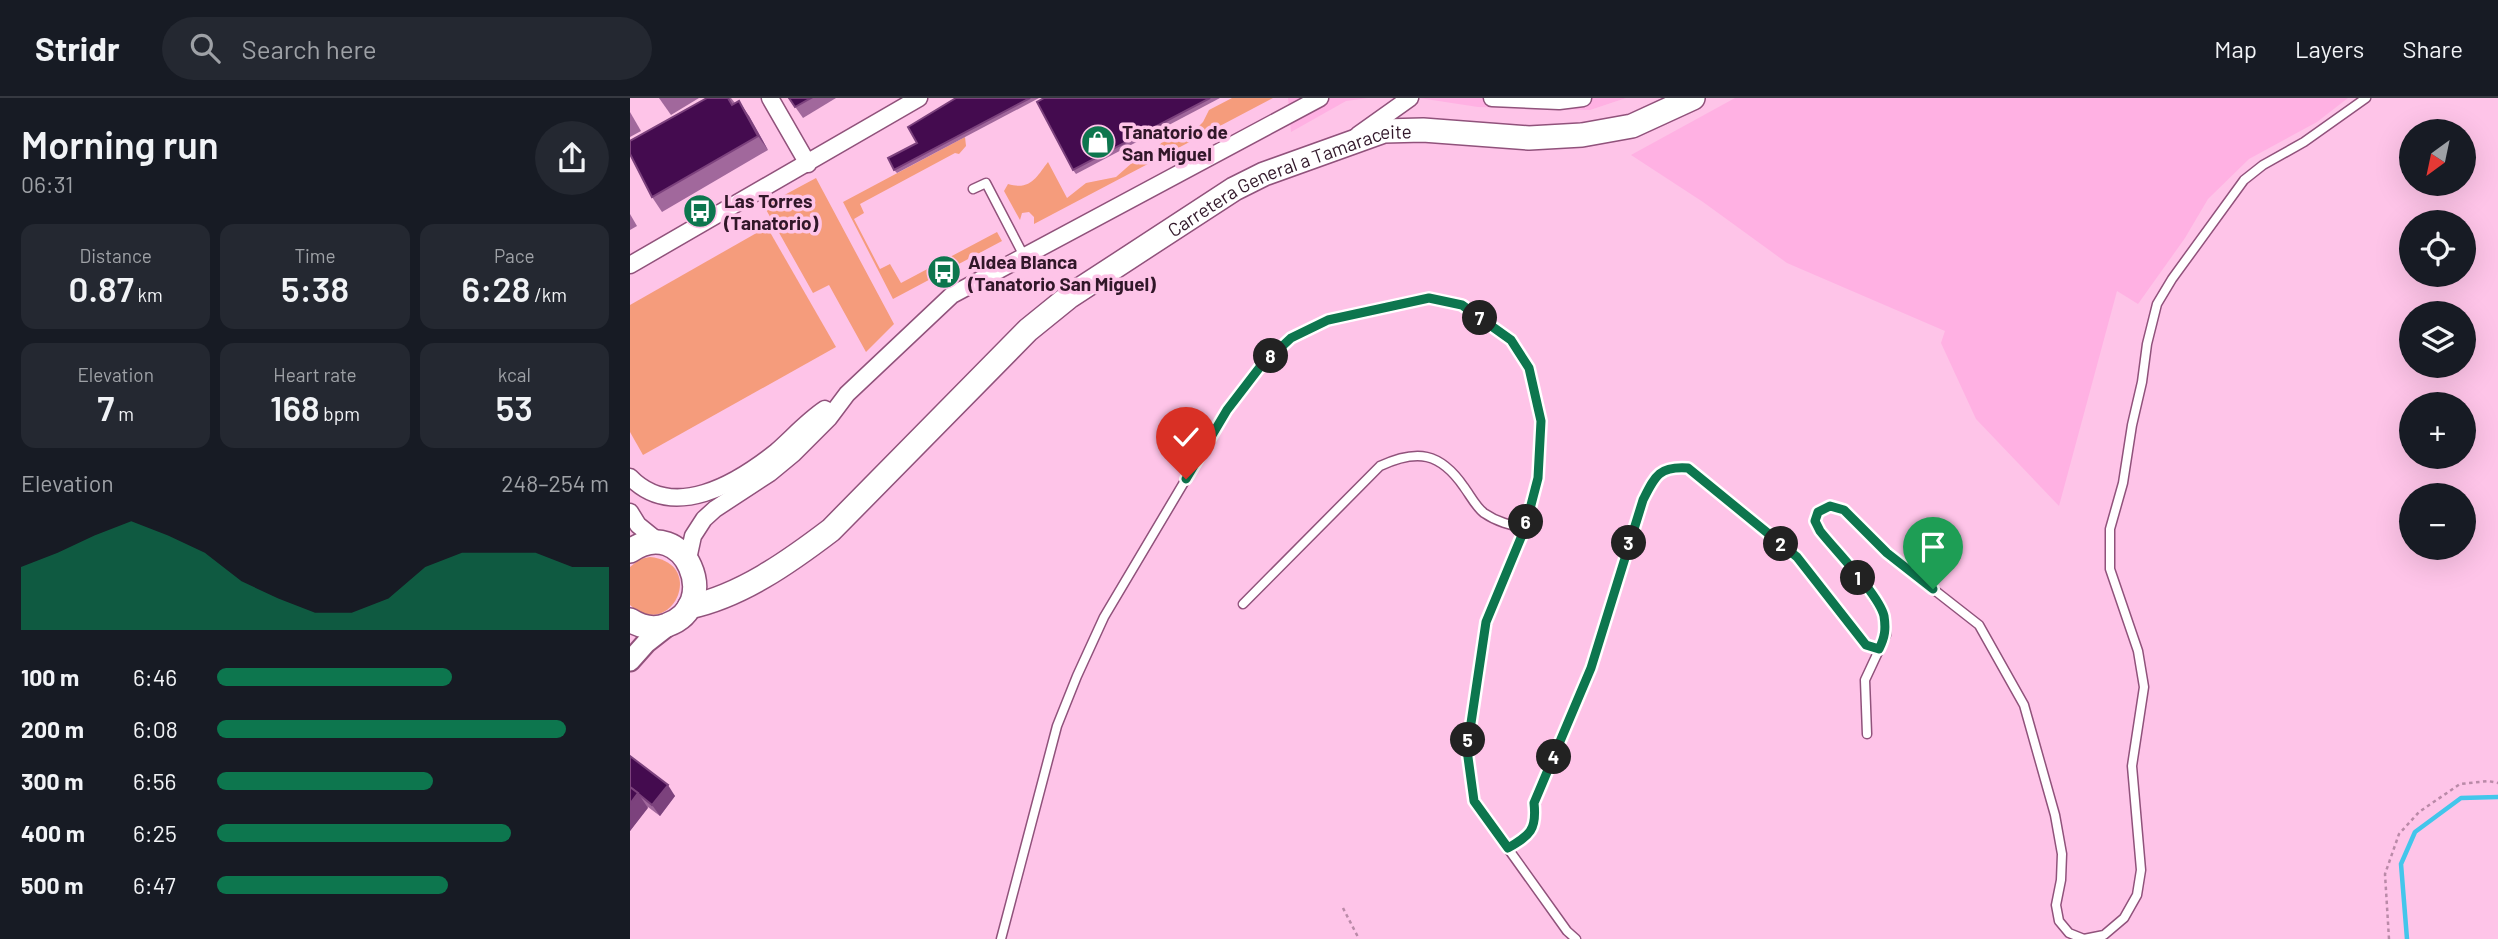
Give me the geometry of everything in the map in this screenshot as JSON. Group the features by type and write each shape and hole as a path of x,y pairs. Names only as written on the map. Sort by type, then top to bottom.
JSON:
{"main road":[{"name":"Carretera General a Tamaraceite","path":"689,607 713,602 793,557 831,530 1028,330 1070,296 1234,189 1264,174 1384,131 1401,129 1529,138 1582,135 1632,126 1693,98"},
{"name":"Carretera General a Tamaraceite","path":"659,542 674,548 688,559 700,575 719,583 740,583 757,578"},
{"path":"630,551 640,545 659,542"},
{"path":"630,620 646,627 668,625 677,621 689,607 695,586 688,559"}],"street":[{"path":"770,98 808,163"},
{"path":"630,265 919,98"},
{"path":"1349,143 1410,98"},
{"path":"1492,98 1559,102 1583,98"},
{"path":"630,477 649,491 677,498 692,498 710,491 775,452 821,412 847,394 952,295 1313,100"},
{"path":"688,559 693,536 704,519 793,454 829,418 847,394"},
{"path":"630,512 645,533 659,542"},
{"path":"630,661 668,625"}],"lane":[{"path":"1867,734 1865,680 1886,635 1883,613 1815,521 1818,512 1830,506 1844,510 1887,553 1979,625 2024,705 2055,814 2062,854 2056,905 2059,921 2069,933 2084,939 2104,935 2124,918 2137,895 2141,870 2132,766 2144,687 2138,651 2109,569 2110,529 2123,483 2132,425 2143,382 2147,344 2157,304 2244,180 2366,98"},
{"path":"973,189 986,183 1024,256"},
{"path":"1002,939 1057,726 1104,617 1227,410 1260,367 1291,338 1328,320 1429,298 1462,305 1511,340 1529,368 1541,421 1538,478 1525,528 1486,622 1467,750 1474,801 1567,931 1576,939"},
{"path":"1243,604 1380,466 1402,456 1433,457 1454,472 1482,511 1501,523 1525,528"}],"path":[{"path":"1508,848 1526,837 1536,821 1534,803 1591,668 1643,500 1655,476 1671,467 1688,468 1797,557 1866,645 1879,649"},
{"path":"2389,939 2385,874 2399,834 2419,812 2460,784 2488,781 2498,783"},
{"path":"1343,908 1359,939"}],"shaded area":[{"path":"1232,98 1273,98 1034,224 1034,217 1029,212 1022,213 1020,220 1004,191 1008,184 1016,186 1033,181 1048,162 1067,198 1086,183 1116,177 1133,162 1150,155 1165,139 1197,128 1209,110"},
{"path":"1288,98 1368,98 1346,101 1291,132"},
{"path":"1419,98 1626,98 1590,110 1478,107"},
{"path":"1735,98 2348,98 2317,122 2249,159 2208,199 2185,238 2138,304 2117,291 2059,506 1976,419 1941,343 1945,331 1787,263 1703,202 1631,155"},
{"path":"965,137 966,146 959,154 955,153 860,204 864,213 854,219 880,269 890,264 901,283 997,232 1002,241 893,299 843,202"},
{"path":"816,178 894,324 866,352 829,285 813,293 764,206"},
{"path":"767,227 836,347 643,455 630,432 630,305"},
{"path":"650,557 667,562 677,572 680,585 670,608 659,614 645,614 630,605 630,567 640,559"}],"building":[{"path":"707,98 728,98 732,105 739,101 758,136 652,197 630,154 630,141"},
{"path":"789,98 811,98 795,107"},
{"path":"956,98 1030,98 894,170 888,158 917,143 908,127"},
{"name":"Tanatorio de San Miguel","path":"1044,98 1210,98 1073,170 1037,102"},
{"path":"630,756 668,785 652,805 630,787"},
{"path":"630,787 638,793 630,804"}],"waterway":[{"path":"2407,939 2401,864 2415,832 2461,798 2498,797"}],"place":[{"name":"Tanatorio de San Miguel","path":"1098,142"},
{"name":"Las Torres (Tanatorio)","path":"700,211"},
{"name":"Aldea Blanca (Tanatorio San Miguel)","path":"944,272"}],"route":[{"path":"1186,479 1227,410 1260,367 1291,338 1328,320 1429,298 1462,305 1511,340 1529,368 1541,421 1538,478 1525,528 1486,622 1467,750 1474,801 1508,848 1526,837 1536,821 1534,803 1591,668 1643,500 1655,476 1671,467 1688,468 1797,557 1866,645 1879,649 1886,635 1883,613 1820,531 1815,521 1818,512 1830,506 1844,510 1887,553 1933,589"}]}
